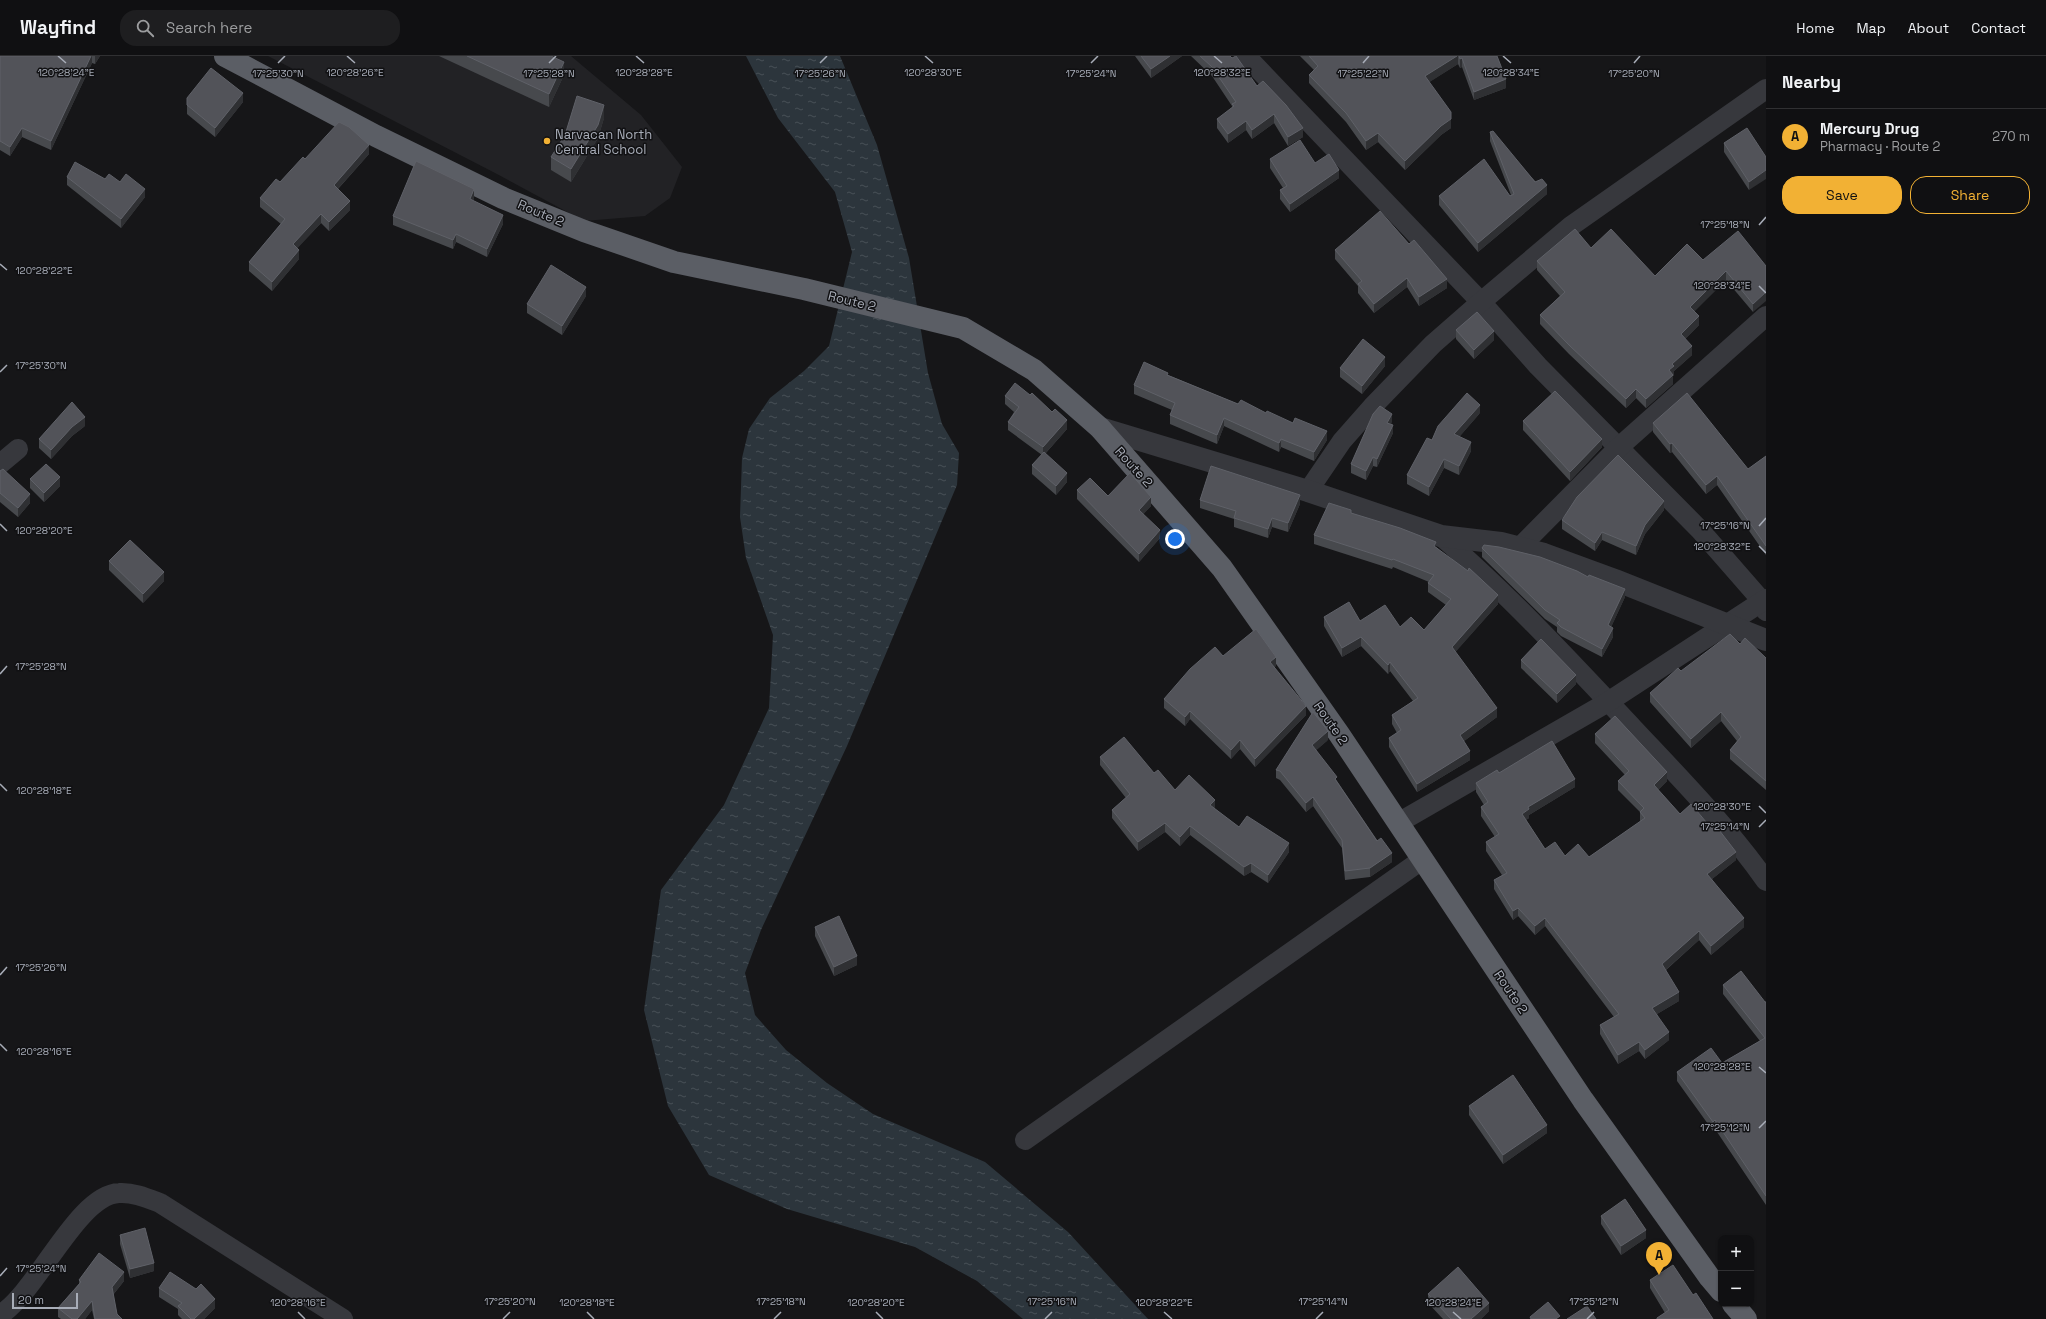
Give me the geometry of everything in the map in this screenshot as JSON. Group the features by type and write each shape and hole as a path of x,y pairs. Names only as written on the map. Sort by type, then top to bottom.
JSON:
{"highway":[{"name":"Route 2","path":"225,56 390,143 503,198 584,231 674,262 804,289 963,328 1034,370 1100,428 1222,568 1339,734 1583,1100 1718,1287"},
{"path":"1736,1307 1746,1319"}],"street":[{"path":"1246,56 1481,302 1538,366 1700,530 1765,604 1724,625 1608,702 1398,823"},
{"path":"1308,491 1342,441 1372,407 1433,344 1572,226 1766,89"},
{"path":"1520,547 1618,448 1766,316"},
{"path":"1100,428 1308,491 1440,536 1520,547 1615,580 1724,625 1766,640"},
{"path":"0,464 18,449"},
{"path":"1440,536 1485,575 1608,702 1686,785 1763,872"},
{"path":"1025,1140 1423,859"},
{"path":"0,1315 8,1310 25,1292 78,1220 98,1201 117,1193 132,1194 160,1203 343,1319"}],"shaded area":[{"name":"Narvacan North Central School","path":"268,56 571,56 641,115 682,167 670,198 645,216 584,221 497,174"}],"water":[{"path":"746,56 840,56 877,145 909,258 928,373 942,424 959,453 957,485 847,746 761,930 745,973 755,1015 786,1050 827,1083 873,1114 985,1162 1068,1232 1148,1319 1023,1319 977,1281 915,1247 787,1209 709,1175 668,1106 644,1010 661,890 724,805 769,708 773,635 746,558 740,517 742,458 749,429 770,398 804,371 829,346 852,252 835,192 778,118"}],"building":[{"path":"0,56 91,56 51,141 22,128 10,147 0,141"},
{"path":"467,56 551,56 564,62 549,94"},
{"path":"1141,56 1170,56 1151,69"},
{"path":"1200,56 1230,56 1232,58 1236,56 1257,86 1263,81 1286,105 1303,128 1288,137 1274,114 1252,130 1246,121 1228,134 1217,119 1234,106 1232,104 1236,102 1212,67"},
{"path":"1309,56 1457,56 1425,76 1451,112 1451,119 1441,126 1405,161 1378,133 1366,141 1346,113 1309,75 1318,66"},
{"path":"1459,56 1497,56 1506,79 1474,92 1462,58 1460,59"},
{"path":"211,68 243,93 215,128 187,105 187,98"},
{"path":"577,96 604,105 598,125 571,169 551,157 565,135"},
{"path":"339,122 349,127 369,145 334,185 350,201 329,222 321,214 293,244 299,250 272,282 249,262 285,219 260,198 276,179 280,182 303,157 305,159"},
{"path":"1747,128 1766,157 1766,170 1749,182 1724,143"},
{"path":"1493,131 1535,182 1542,179 1547,185 1478,243 1439,196 1484,159 1510,196 1514,194 1490,132"},
{"path":"1300,140 1315,163 1329,154 1339,170 1290,204 1280,190 1287,186 1270,159"},
{"path":"416,161 474,189 470,199 503,215 487,249 456,234 453,240 393,216"},
{"path":"75,162 105,179 109,174 120,182 126,174 145,189 121,219 67,177"},
{"path":"1380,211 1409,244 1414,240 1447,279 1419,297 1407,278 1374,304 1358,284 1362,281 1335,250"},
{"path":"1575,229 1591,248 1611,229 1655,276 1687,244 1703,260 1738,231 1766,266 1766,292 1753,304 1726,271 1690,307 1699,316 1681,334 1692,346 1672,364 1674,366 1669,370 1673,375 1646,399 1636,389 1626,399 1540,315 1565,292 1537,261"},
{"path":"551,265 586,287 562,326 527,304"},
{"path":"1477,312 1494,331 1474,350 1456,330"},
{"path":"1363,339 1385,357 1362,386 1340,368"},
{"path":"1144,362 1168,373 1167,375 1238,404 1241,400 1266,413 1267,411 1293,423 1295,418 1327,431 1314,452 1281,439 1279,443 1224,418 1217,435 1170,415 1175,403 1134,385"},
{"path":"1015,383 1030,395 1032,393 1052,412 1055,409 1067,420 1043,447 1008,422 1019,407 1005,396"},
{"path":"1555,391 1602,439 1570,472 1523,421"},
{"path":"1467,393 1480,405 1454,434 1471,442 1459,466 1444,459 1429,487 1407,475 1427,438 1432,440 1438,426"},
{"path":"1687,393 1748,469 1766,456 1766,546 1717,476 1706,485 1672,443 1670,444 1653,423"},
{"path":"72,402 85,417 72,427 51,450 39,439"},
{"path":"1380,406 1392,414 1387,423 1393,425 1377,459 1373,457 1366,471 1351,464 1373,414"},
{"path":"1044,452 1067,473 1056,486 1032,465"},
{"path":"1618,455 1664,501 1645,525 1636,546 1602,532 1595,543 1562,520 1577,497"},
{"path":"46,464 60,477 44,493 30,479"},
{"path":"1211,466 1300,495 1288,523 1272,518 1268,529 1234,518 1236,511 1200,500"},
{"path":"3,469 30,494 18,508 0,493 0,471"},
{"path":"1130,473 1151,497 1139,510 1160,530 1139,554 1077,490 1090,478 1108,496"},
{"path":"1329,503 1351,510 1351,513 1400,528 1436,542 1434,546 1468,571 1469,568 1498,595 1452,647 1497,708 1460,735 1470,751 1417,784 1389,738 1401,730 1392,715 1418,698 1390,662 1388,665 1361,637 1342,648 1324,617 1349,602 1360,621 1385,605 1400,627 1411,617 1424,630 1451,599 1428,583 1434,575 1393,559 1392,560 1314,535"},
{"path":"130,540 164,572 143,594 109,561"},
{"path":"1484,545 1540,557 1577,571 1588,577 1589,575 1625,589 1608,625 1613,628 1602,649 1561,627 1557,623 1560,620 1545,610 1482,548"},
{"path":"1256,629 1276,657 1270,662 1306,706 1255,759 1240,740 1231,750 1190,711 1185,717 1164,699 1190,669 1215,647 1223,656"},
{"path":"1730,634 1740,644 1745,638 1766,658 1766,781 1730,750 1741,737 1721,712 1691,739 1650,693 1678,668 1681,671"},
{"path":"1541,639 1576,675 1557,694 1521,660"},
{"path":"1313,712 1328,731 1312,745 1337,777 1335,779 1377,841 1381,838 1392,853 1370,868 1345,871 1342,840 1313,797 1306,803 1280,771 1276,770"},
{"path":"1615,716 1667,772 1654,785 1680,814 1691,804 1712,829 1716,826 1736,852 1707,874 1744,918 1711,946 1699,931 1662,964 1679,992 1652,1008 1669,1032 1645,1050 1639,1042 1618,1055 1600,1025 1619,1014 1545,918 1535,926 1518,908 1513,911 1494,880 1507,873 1486,842 1499,834 1481,807 1488,802 1476,783 1497,770 1499,773 1552,741 1575,779 1528,807 1529,809 1522,814 1545,849 1555,842 1565,856 1578,844 1589,857 1645,818 1640,812 1644,808 1618,781 1629,771 1595,734"},
{"path":"1124,737 1154,773 1158,770 1175,790 1189,775 1215,800 1210,805 1239,827 1247,816 1289,843 1268,875 1251,863 1244,867 1190,826 1180,837 1165,823 1138,842 1112,810 1130,794 1100,757"},
{"path":"839,916 857,956 834,967 815,927"},
{"path":"1741,971 1766,1002 1766,1196 1715,1120 1713,1122 1677,1072 1711,1048 1722,1063 1765,1038 1723,985"},
{"path":"1513,1075 1547,1125 1503,1155 1469,1106"},
{"path":"1625,1199 1646,1230 1621,1246 1601,1216"},
{"path":"145,1228 154,1263 130,1269 120,1235"},
{"path":"99,1253 124,1272 112,1287 117,1314 122,1319 95,1319 92,1301 77,1319 72,1319 58,1308 81,1282 79,1280"},
{"path":"1673,1265 1693,1295 1696,1293 1713,1319 1657,1319 1669,1310 1650,1280"},
{"path":"1458,1267 1489,1303 1471,1319 1451,1319 1428,1294"},
{"path":"170,1272 196,1289 201,1284 215,1299 194,1319 191,1319 178,1306 182,1303 159,1288"},
{"path":"1548,1302 1560,1316 1556,1319 1531,1319 1530,1317"},
{"path":"1587,1306 1596,1319 1567,1319"}],"place":[{"name":"Narvacan North Central School","path":"547,141"},
{"name":"Mercury Drug","path":"1659,1275"}]}
